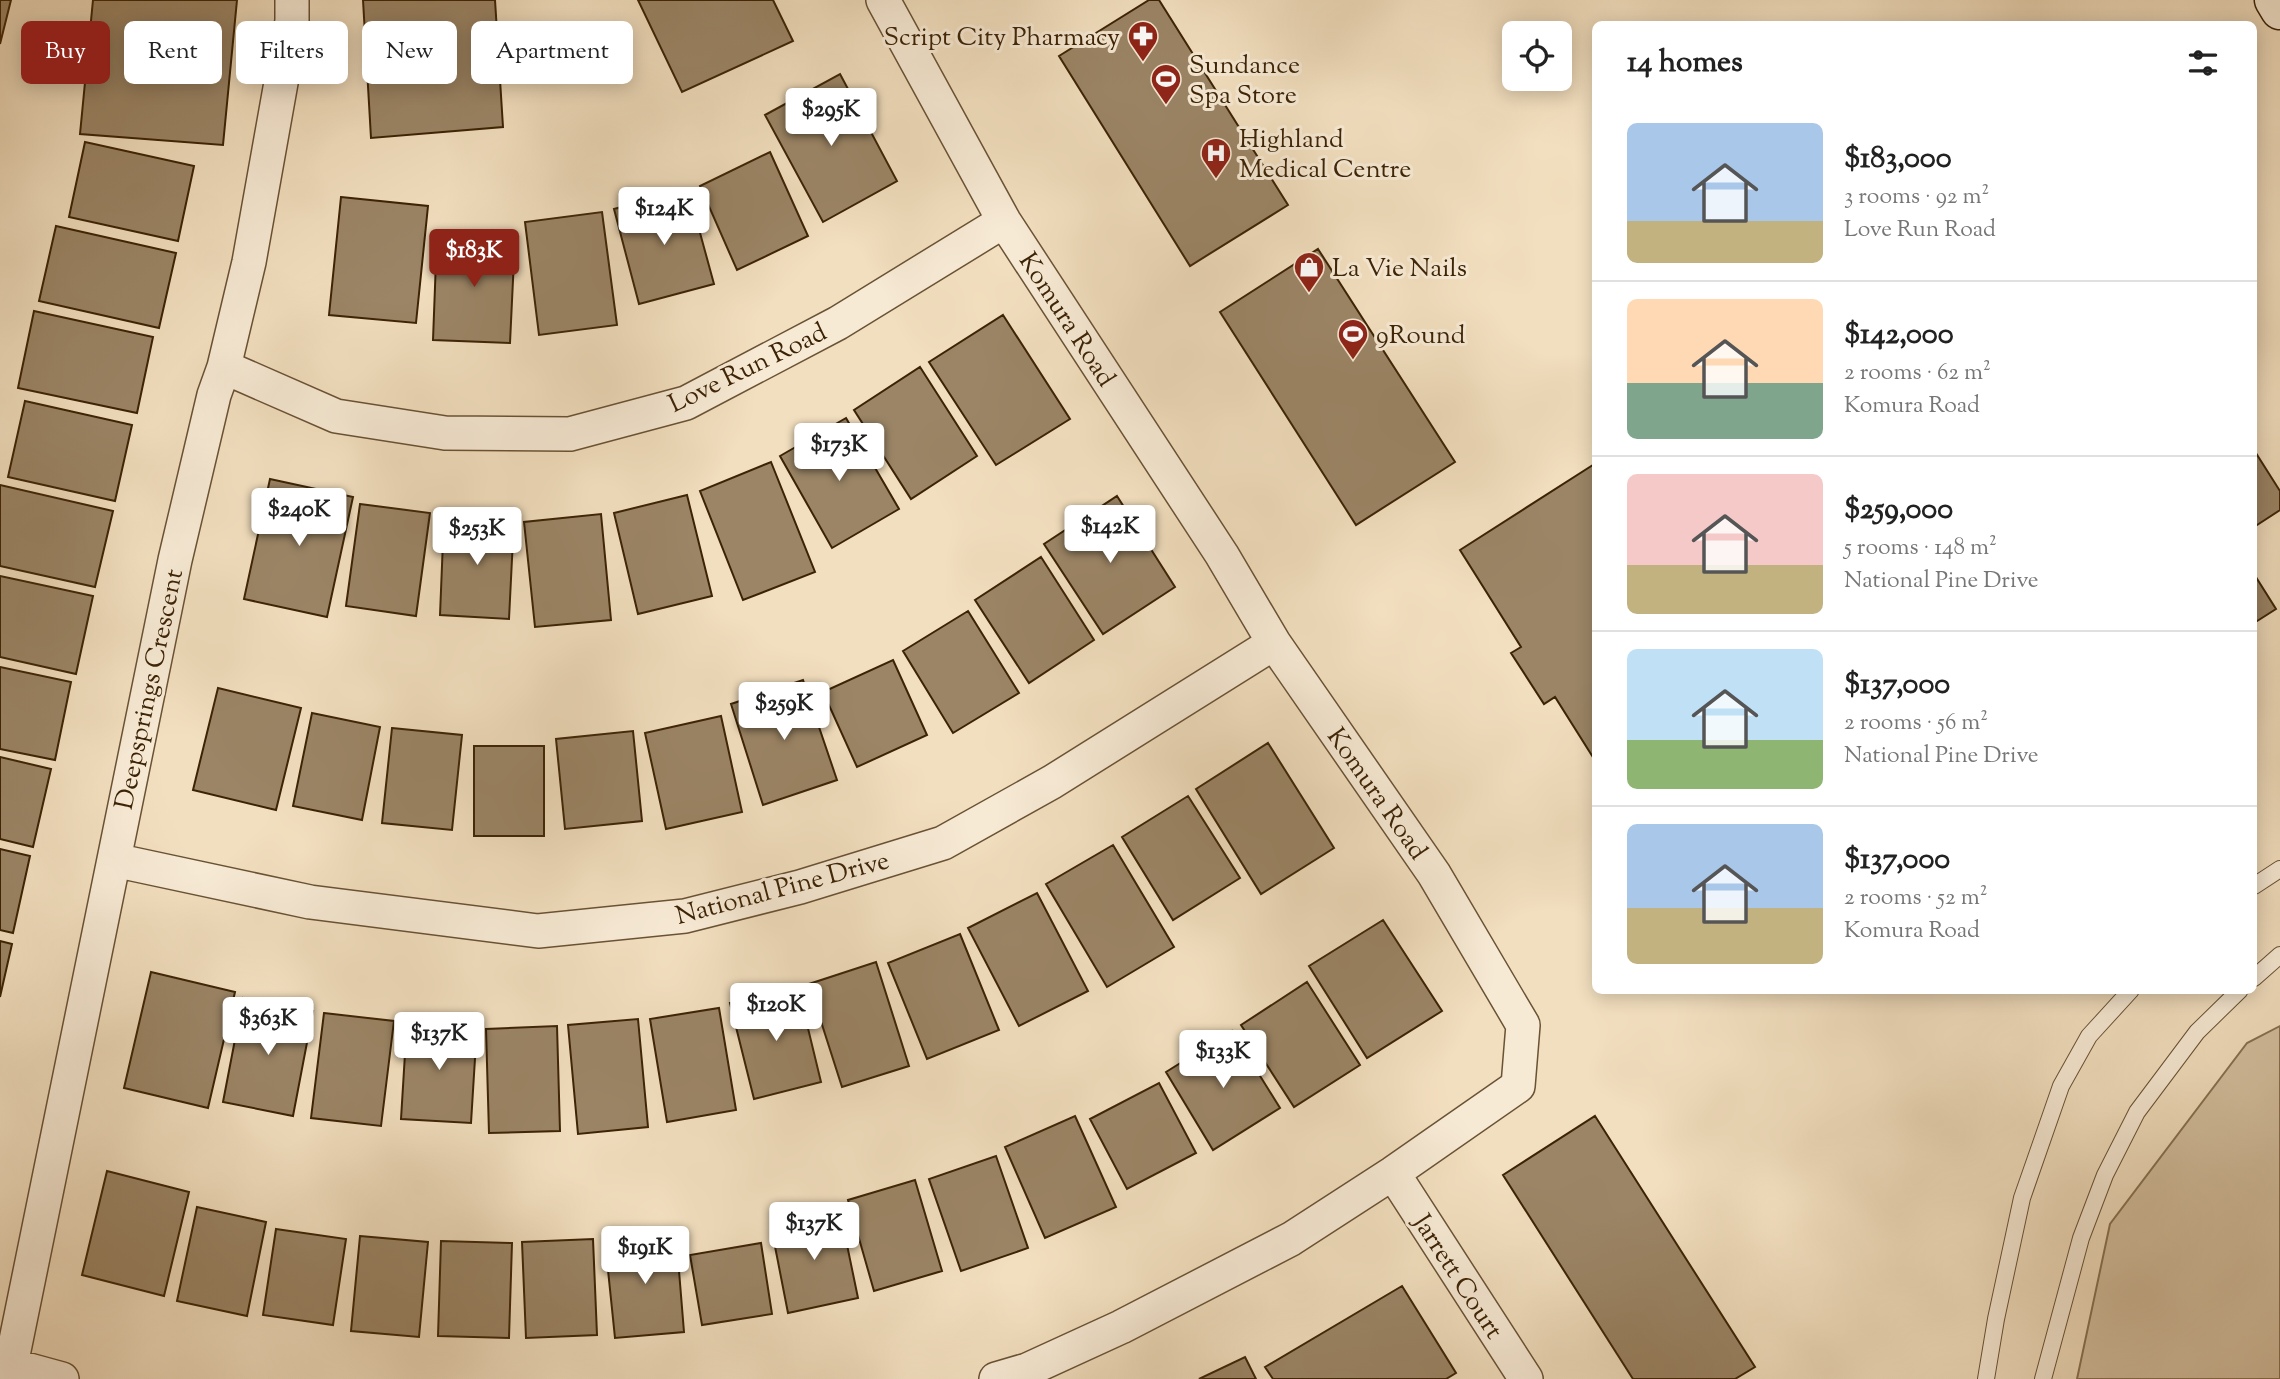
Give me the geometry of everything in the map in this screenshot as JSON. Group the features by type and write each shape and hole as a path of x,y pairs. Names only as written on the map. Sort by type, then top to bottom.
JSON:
{"main road":[{"path":"2274,0 2280,10"}],"street":[{"name":"Deepsprings Crescent","path":"5,1369 175,560 249,262 292,21 292,0"},
{"name":"Komura Road","path":"883,0 1004,221 1222,555 1274,643 1434,874 1523,1025 1518,1086 1393,1173 1291,1239 1121,1327 1018,1376"},
{"name":"Love Run Road","path":"224,367 335,416 445,433 570,434 686,403 838,323 1004,221"},
{"name":"National Pine Drive","path":"114,860 310,902 538,931 685,916 800,887 943,843 1052,782 1274,643"},
{"name":"Jarrett Court","path":"1393,1173 1526,1379"},
{"path":"5,1369 62,1379"}],"lane":[{"path":"2257,884 2280,869"},
{"path":"2257,975 2280,955"},
{"path":"1986,1379 2022,1198 2061,1086 2089,1036 2127,994"},
{"path":"2043,1379 2081,1238 2105,1175 2137,1111 2197,1032 2236,994"}],"shaded area":[{"path":"2280,1026 2280,1379 2077,1379 2110,1224 2247,1043"}],"building":[{"path":"0,0 11,0 0,44"},
{"path":"93,0 237,0 223,145 80,134 85,84 110,84 110,21 91,21"},
{"path":"363,0 495,0 496,21 471,21 471,84 500,84 503,127 371,138 368,84 457,84 457,21 364,21"},
{"path":"638,0 773,0 793,41 682,92"},
{"path":"1149,0 1159,0 1288,205 1190,266 1059,56"},
{"path":"840,74 897,181 823,222 765,115"},
{"path":"85,142 194,166 178,241 69,217"},
{"path":"770,152 808,236 737,270 700,186"},
{"path":"688,189 714,284 639,304 614,209"},
{"path":"341,197 428,206 416,323 329,315"},
{"path":"602,212 617,325 539,335 525,222"},
{"path":"56,226 176,253 159,328 39,301"},
{"path":"437,234 515,238 510,343 433,340"},
{"path":"1318,249 1455,462 1356,525 1220,312"},
{"path":"34,311 153,337 137,413 18,388"},
{"path":"1003,315 1070,419 996,465 929,362"},
{"path":"920,367 977,456 911,499 854,410"},
{"path":"25,401 132,425 115,501 8,477"},
{"path":"846,418 899,509 832,548 780,456"},
{"path":"2257,455 2280,491 2280,510 2257,525"},
{"path":"771,462 815,572 743,600 700,491"},
{"path":"1592,466 1592,756 1555,697 1544,704 1511,653 1521,647 1460,550"},
{"path":"270,479 353,497 327,617 244,599"},
{"path":"0,485 113,511 95,587 0,566"},
{"path":"687,495 712,596 638,614 614,513"},
{"path":"1117,496 1175,587 1103,634 1044,544"},
{"path":"360,504 430,513 416,616 346,606"},
{"path":"601,514 611,620 535,627 524,522"},
{"path":"444,516 514,519 509,619 440,615"},
{"path":"1041,557 1094,640 1029,683 975,600"},
{"path":"0,576 93,596 76,674 0,657"},
{"path":"2257,579 2276,609 2257,621"},
{"path":"968,611 1019,693 953,733 903,651"},
{"path":"893,660 927,735 857,767 823,692"},
{"path":"0,667 71,682 55,760 0,749"},
{"path":"803,680 837,780 763,805 731,704"},
{"path":"218,688 301,708 276,810 193,790"},
{"path":"312,713 380,727 362,820 293,806"},
{"path":"721,716 742,812 666,829 645,733"},
{"path":"392,728 462,735 452,830 382,823"},
{"path":"633,731 642,821 565,829 556,739"},
{"path":"1268,743 1334,848 1261,894 1196,789"},
{"path":"474,746 544,746 544,836 474,836"},
{"path":"0,757 51,769 33,847 0,839"},
{"path":"1188,796 1240,878 1173,920 1122,837"},
{"path":"1113,845 1174,947 1107,987 1046,884"},
{"path":"0,849 30,856 13,933 0,930"},
{"path":"1037,893 1088,991 1019,1026 968,928"},
{"path":"1383,920 1442,1011 1367,1058 1309,966"},
{"path":"960,934 999,1030 927,1059 888,963"},
{"path":"0,941 12,944 0,997"},
{"path":"876,962 909,1066 842,1087 809,984"},
{"path":"151,972 235,992 208,1108 124,1088"},
{"path":"1307,982 1360,1065 1294,1107 1241,1025"},
{"path":"798,987 821,1082 754,1099 730,1003"},
{"path":"243,998 313,1011 293,1116 223,1102"},
{"path":"719,1008 736,1110 667,1122 650,1019"},
{"path":"324,1013 394,1021 381,1126 311,1118"},
{"path":"638,1019 648,1127 578,1134 568,1025"},
{"path":"407,1021 477,1026 471,1123 401,1119"},
{"path":"557,1026 560,1131 489,1133 486,1029"},
{"path":"1232,1031 1280,1108 1213,1150 1166,1072"},
{"path":"1159,1083 1196,1153 1127,1189 1090,1119"},
{"path":"1075,1116 1116,1207 1045,1238 1005,1147"},
{"path":"1595,1116 1755,1367 1735,1379 1633,1379 1503,1175"},
{"path":"996,1156 1028,1248 961,1271 929,1179"},
{"path":"107,1171 189,1192 164,1296 82,1275"},
{"path":"915,1180 942,1271 874,1291 848,1200"},
{"path":"197,1207 266,1222 247,1316 177,1301"},
{"path":"840,1211 858,1298 788,1313 771,1226"},
{"path":"276,1229 346,1239 333,1325 263,1315"},
{"path":"676,1234 684,1332 615,1338 605,1241"},
{"path":"360,1236 428,1242 419,1337 351,1331"},
{"path":"593,1239 597,1335 526,1338 522,1242"},
{"path":"441,1241 512,1243 509,1338 438,1336"},
{"path":"761,1243 772,1314 702,1325 690,1255"},
{"path":"1402,1286 1456,1373 1446,1379 1273,1379 1265,1367"},
{"path":"1245,1357 1256,1379 1199,1379"}],"place":[{"name":"Script City Pharmacy","path":"1143,63"},
{"name":"Sundance Spa Store","path":"1166,106"},
{"name":"Highland Medical Centre","path":"1216,180"},
{"name":"La Vie Nails","path":"1309,294"},
{"name":"9Round","path":"1353,361"}]}
